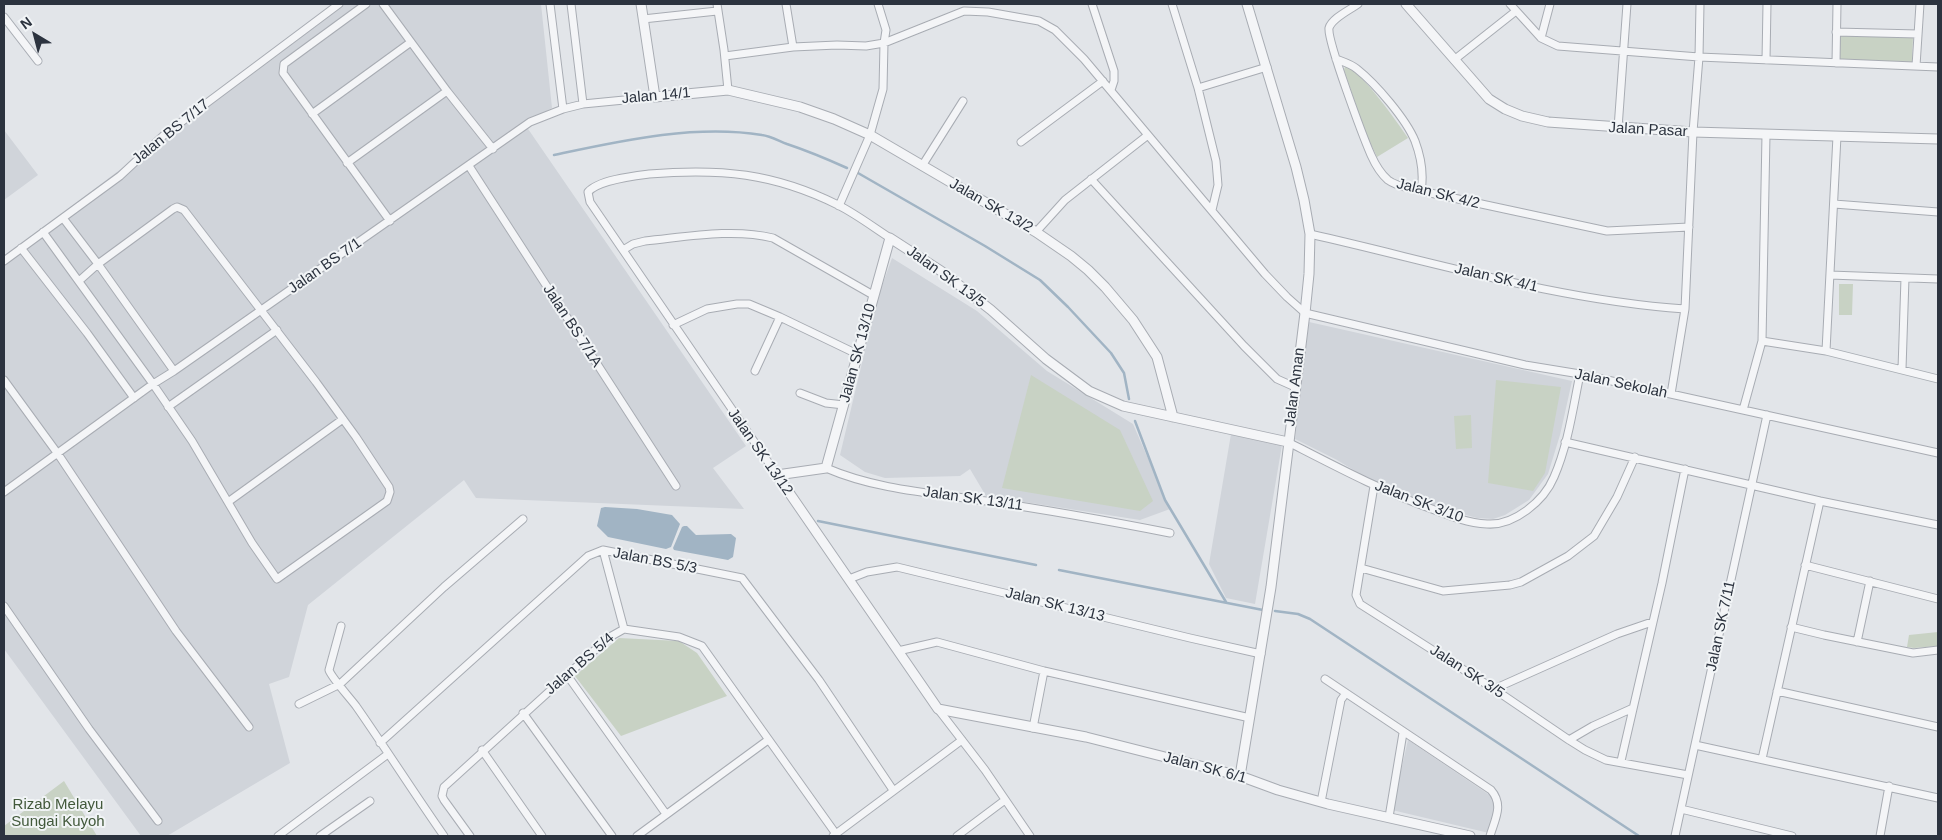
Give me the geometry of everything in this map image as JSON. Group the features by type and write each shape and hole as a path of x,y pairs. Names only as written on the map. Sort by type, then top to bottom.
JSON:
{"street":[{"name":"Jalan BS 7/17","path":"4,261 120,176 164,135 339,4"},
{"path":"366,4 284,64 282,73 390,221"},
{"path":"383,4 447,91 493,149"},
{"path":"550,4 563,109"},
{"path":"571,4 583,104"},
{"path":"641,4 655,96"},
{"path":"786,4 793,47"},
{"path":"839,206 870,135 883,89 886,30 878,4"},
{"path":"960,4 964,11"},
{"path":"1092,4 1114,71 1114,81 1111,90"},
{"path":"1172,4 1198,88 1216,161 1218,185 1212,210"},
{"name":"Jalan Aman","path":"1240,776 1271,588 1305,312 1309,274 1310,234 1296,167 1247,4"},
{"name":"Jalan SK 4/2","path":"1358,4 1332,22 1329,31 1336,59 1364,138 1381,172 1394,184 1607,231 1689,227"},
{"name":"Jalan Pasar","path":"1406,4 1489,99 1505,109 1522,116 1548,122 1618,128 1766,135 1938,139"},
{"path":"1510,4 1541,38 1558,46 1699,57 1938,67"},
{"path":"1541,38 1550,4"},
{"path":"1618,128 1626,4"},
{"path":"1671,394 1685,309 1693,132 1699,57 1700,4"},
{"path":"1766,60 1768,4"},
{"path":"1836,63 1837,4"},
{"path":"1916,66 1920,4"},
{"path":"643,19 717,7 728,90"},
{"path":"725,56 793,47 866,46 884,43 964,11 1012,15 1049,25 1067,41 1111,90 1281,292 1305,312"},
{"path":"1454,60 1516,11"},
{"path":"4,17 38,61"},
{"path":"1836,32 1918,34"},
{"path":"312,114 411,42"},
{"path":"1336,59 1357,69 1396,111 1406,125 1415,142 1421,162 1423,179 1421,191"},
{"path":"1198,88 1267,67"},
{"path":"1021,142 1103,81"},
{"name":"Jalan 14/1","path":"563,109 583,104 728,90"},
{"name":"Jalan SK 13/2","path":"728,90 800,107 870,135 1036,232 1071,256 1105,287 1134,320 1156,357 1173,417"},
{"path":"347,163 447,91"},
{"path":"922,166 963,101"},
{"name":"Jalan BS 7/1","path":"4,492 153,384 530,122 563,109"},
{"path":"1036,232 1065,200 1148,134"},
{"path":"1743,410 1762,341 1766,135"},
{"path":"1826,351 1838,136"},
{"name":"Jalan BS 7/1A","path":"469,166 676,486"},
{"name":"Jalan SK 13/5","path":"588,192 595,186 639,175 681,171 724,171 787,183 839,206 941,271 991,310 1046,359 1089,391 1123,406 1288,442"},
{"path":"1091,179 1244,346 1277,378 1295,387"},
{"name":"Jalan SK 13/12","path":"588,192 590,202 673,325 938,709"},
{"path":"1834,204 1938,212"},
{"path":"43,232 192,441 252,543 277,579 382,505 389,497 389,487 343,419 277,330 181,208 173,209 98,264 79,281"},
{"path":"63,218 174,371"},
{"path":"623,250 633,244 645,241 742,234 762,235 773,238 873,294"},
{"name":"Jalan SK 4/1","path":"1310,234 1512,283 1583,297 1653,307 1685,309"},
{"name":"Jalan SK 13/10","path":"826,468 890,238"},
{"path":"21,248 87,333 134,398"},
{"path":"1830,275 1938,279"},
{"path":"1902,369 1905,278"},
{"path":"673,325 700,311 743,303 780,317 857,354"},
{"name":"Jalan Sekolah","path":"1305,312 1525,365 1580,374 1938,454"},
{"path":"755,371 780,317"},
{"path":"168,407 277,330"},
{"path":"1762,341 1826,351 1938,379"},
{"name":"Jalan SK 3/10","path":"1288,442 1374,486 1465,521 1489,525 1513,519 1534,506 1545,493 1554,477 1565,442 1580,374"},
{"path":"4,380 58,454 176,631 249,728"},
{"path":"800,393 826,402 844,405"},
{"name":"Jalan SK 7/11","path":"1675,836 1767,415"},
{"path":"228,502 343,419"},
{"path":"1565,442 1820,501 1938,525"},
{"path":"1361,568 1443,591 1510,585 1521,582 1568,556 1594,536 1617,497 1635,457"},
{"path":"777,475 826,468"},
{"name":"Jalan SK 13/11","path":"826,468 841,476 874,485 1060,512 1170,533"},
{"path":"1621,761 1662,583 1685,469"},
{"name":"Jalan SK 3/5","path":"1374,486 1356,595 1360,604 1494,689 1569,740 1606,760 1621,761 1688,775"},
{"path":"1762,759 1820,501"},
{"path":"299,704 340,684 444,587 523,519"},
{"path":"602,550 624,629"},
{"name":"Jalan BS 5/3","path":"380,742 582,561 595,552 602,550 742,578 819,680 893,790"},
{"path":"1805,565 1938,599"},
{"name":"Jalan SK 13/13","path":"849,579 867,572 897,568 1261,654"},
{"path":"1857,642 1870,581"},
{"path":"4,606 89,729 158,821"},
{"path":"1494,689 1617,634 1652,622"},
{"path":"340,626 329,670 330,674 340,684 444,836"},
{"path":"1791,627 1913,653 1938,650"},
{"name":"Jalan BS 5/4","path":"470,836 444,800 442,791 447,783 608,638 624,629 679,637 702,646 834,835"},
{"path":"898,651 937,642 1044,671 1250,718"},
{"path":"1033,728 1044,671"},
{"path":"567,675 666,814"},
{"path":"1325,679 1490,790 1498,798 1498,807 1490,836"},
{"path":"1777,690 1938,727"},
{"path":"1321,802 1341,700 1346,693"},
{"path":"1569,740 1593,726 1633,708"},
{"path":"938,709 1006,800 1030,836"},
{"name":"Jalan SK 6/1","path":"938,709 1086,737 1240,776 1278,790 1321,802 1458,835 1470,836"},
{"path":"523,713 612,836"},
{"path":"1389,817 1403,733"},
{"path":"637,836 768,740"},
{"path":"834,835 962,740"},
{"path":"1695,745 1938,798"},
{"path":"482,750 542,836"},
{"path":"278,836 388,754"},
{"path":"1880,836 1889,786"},
{"path":"957,836 1006,800"},
{"path":"320,836 370,801"},
{"path":"1681,809 1792,836"}],"shaded area":[{"path":"340,4 541,4 552,108 524,123 746,446 713,468 744,509 476,498 464,480 308,605 289,677 269,684 290,763 167,836 141,836 4,649 4,257"},
{"path":"4,130 38,175 4,200"},
{"path":"892,258 977,311 1047,371 1133,424 1170,509 1140,520 986,496 970,469 960,476 885,478 865,472 840,455 877,300"},
{"path":"1309,322 1572,381 1560,435 1548,474 1529,500 1505,515 1493,519 1477,518 1444,509 1370,480 1337,460 1295,439"},
{"path":"1231,434 1282,445 1255,604 1226,598 1209,564"},
{"path":"1408,740 1494,798 1496,807 1489,833 1392,810"}],"green space":[{"path":"1840,35 1913,37 1912,62 1839,60"},
{"path":"1345,66 1370,87 1408,138 1377,157 1366,134 1344,70"},
{"path":"1839,284 1853,284 1852,315 1839,315"},
{"path":"1031,375 1120,430 1153,501 1140,511 1002,488"},
{"path":"1496,380 1561,387 1545,473 1533,491 1488,483"},
{"path":"1471,415 1472,448 1456,449 1454,416"},
{"path":"1938,632 1938,646 1907,647 1909,635"},
{"path":"619,638 679,641 697,653 727,696 621,736 575,676"},
{"name":"Rizab Melayu Sungai Kuyoh","path":"64,781 97,836 4,836 4,826"}],"water":[{"path":"601,508 637,509 672,515 680,524 671,547 666,549 608,537 597,526"},
{"path":"684,526 687,526 696,535 731,534 736,538 733,557 728,560 674,550 673,548"}],"waterway":[{"path":"554,155 605,144 657,136 684,133 736,132 768,136 847,168"},
{"path":"858,173 1040,280 1111,353 1124,373 1129,399"},
{"path":"1135,421 1165,500 1226,602"},
{"path":"818,521 1036,565"},
{"path":"1059,570 1263,610"},
{"path":"1275,611 1298,614 1310,619 1639,836"}]}
